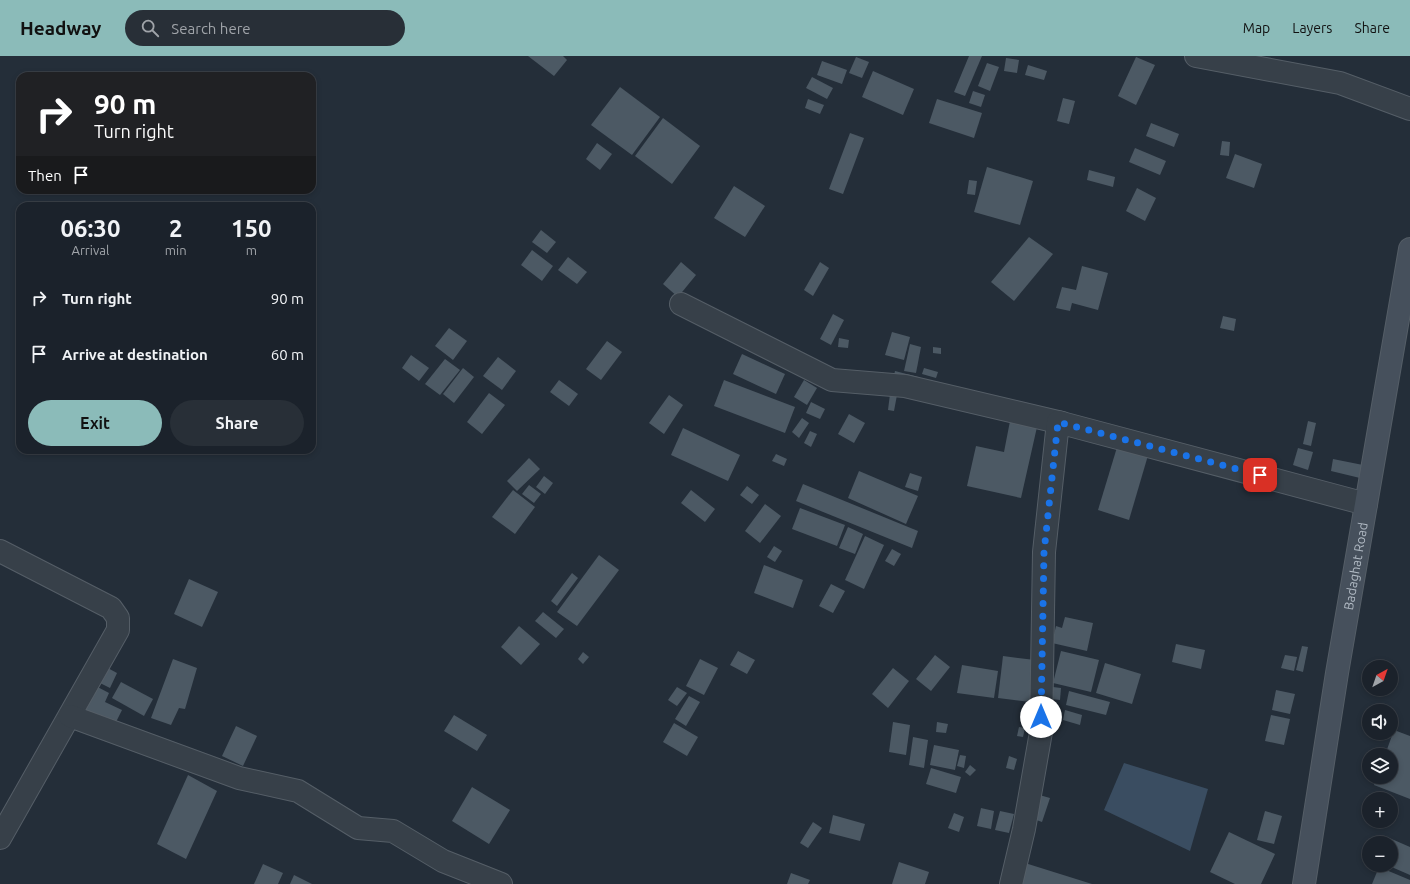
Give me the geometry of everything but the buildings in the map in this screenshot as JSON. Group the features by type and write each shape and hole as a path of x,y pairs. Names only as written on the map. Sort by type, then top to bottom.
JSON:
{"main road":[{"name":"Badaghat Road","path":"1304,884 1337,673 1410,249"}],"street":[{"path":"1196,56 1340,83 1410,109"},
{"path":"681,304 832,380 905,386 1062,423 1366,504"},
{"path":"1011,884 1024,829 1041,732 1044,552 1058,422 1062,423"},
{"path":"0,551 111,608 118,618 118,630 0,838"},
{"path":"70,716 240,778 298,791 358,828 393,830 442,861 501,884"}],"water":[{"path":"1124,763 1208,789 1190,851 1104,810"}],"route":[{"path":"1041,717 1044,552 1058,422 1260,475"}]}
